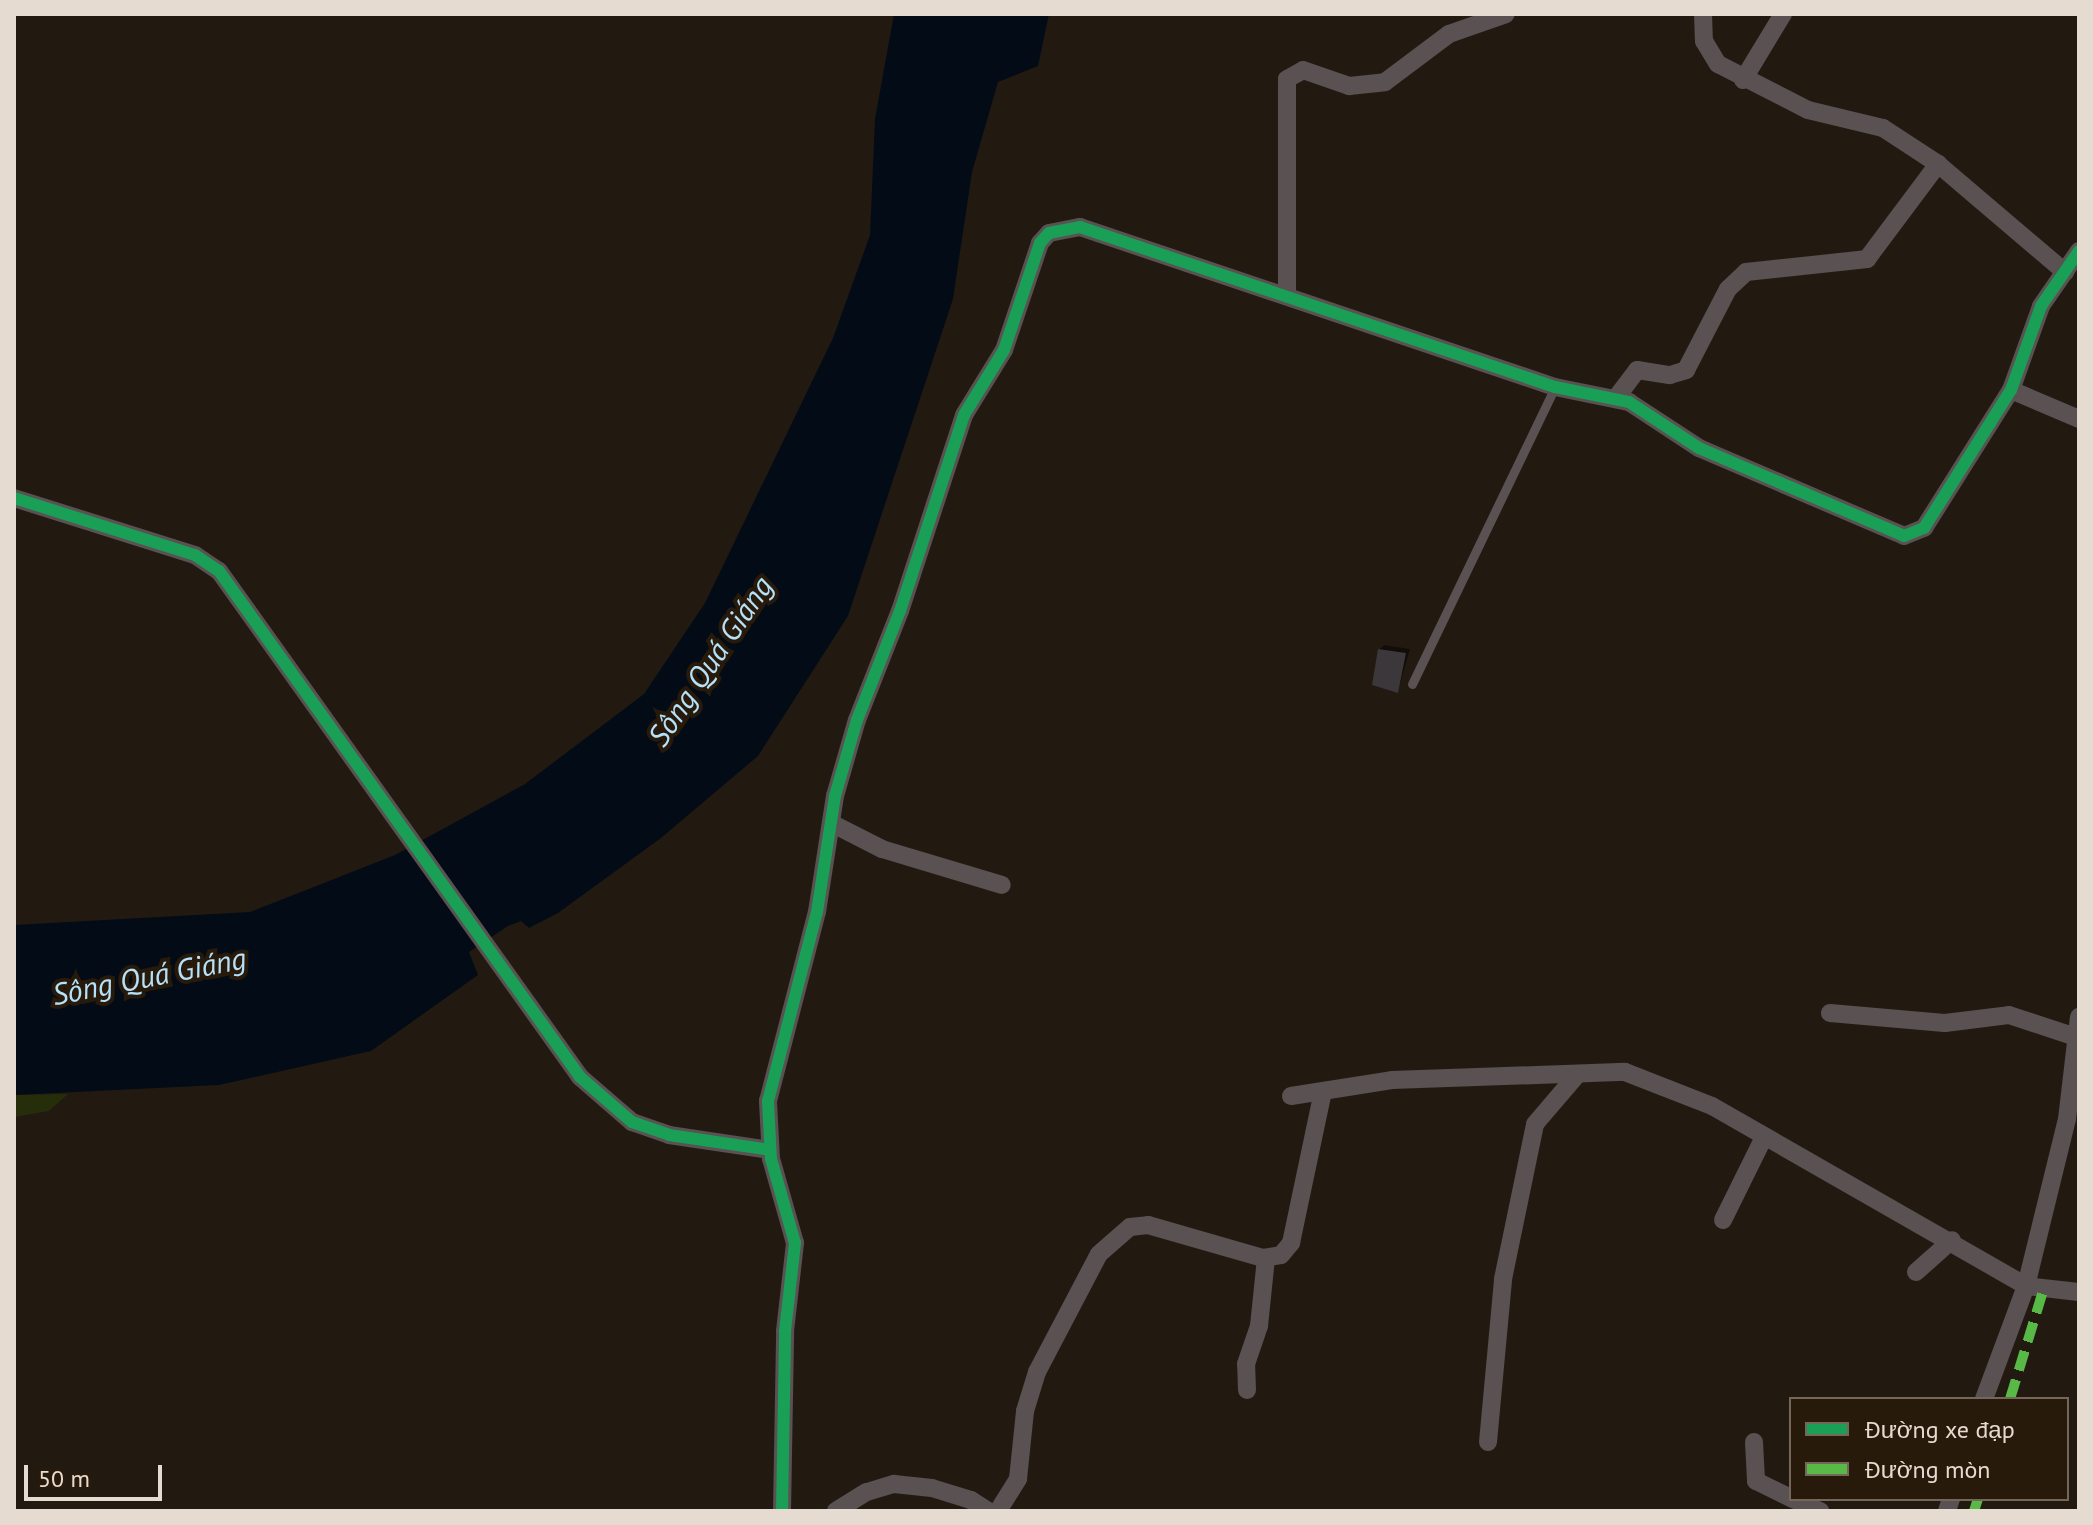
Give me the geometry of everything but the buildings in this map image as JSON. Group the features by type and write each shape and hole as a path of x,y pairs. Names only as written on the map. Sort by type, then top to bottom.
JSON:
{"street":[{"path":"1287,295 1287,79 1303,70 1349,86 1385,82 1449,34 1506,14"},
{"path":"1703,14 1710,54 1743,80 1808,110 1867,122 1938,164 2065,272"},
{"path":"1743,80 1783,14"},
{"path":"1616,398 1637,370 1670,375 1686,370 1728,289 1746,272 1867,259 1938,164"},
{"path":"782,1511 785,1331 795,1243 770,1150 768,1101 817,912 831,823 857,720 900,611 964,415 1004,350 1040,243 1064,227 1080,227 1555,387 1616,398 1642,409 1699,448 1904,536 1924,528 2011,390 2041,306 2079,251"},
{"path":"2011,390 2079,419"},
{"path":"14,498 195,555 219,571 580,1077 632,1122 669,1135 770,1150"},
{"path":"831,823 882,849 1002,885"},
{"path":"1830,1013 1945,1023 2009,1015 2078,1038"},
{"path":"1985,1397 2026,1286 2067,1119 2079,1017"},
{"path":"1291,1096 1392,1080 1625,1072 1712,1106 1952,1240 2026,1286 2077,1288"},
{"path":"1488,1442 1503,1279 1535,1124 1576,1076"},
{"path":"998,1511 1018,1479 1025,1411 1037,1372 1084,1277 1113,1237 1148,1225 1266,1258 1281,1255 1291,1243 1323,1091"},
{"path":"1723,1220 1764,1137"},
{"path":"1916,1272 1952,1240"},
{"path":"1247,1390 1246,1364 1259,1326 1266,1258"},
{"path":"1754,1442 1756,1481 1789,1498"},
{"path":"836,1511 867,1492 894,1484 932,1488 988,1511"},
{"path":"1797,1501 1820,1511"}],"lane":[{"path":"1412,684 1555,387"}],"green space":[{"path":"68,1094 49,1111 14,1117 14,1095"}],"water":[{"name":"Sông Quá Giáng","path":"894,14 1049,14 1038,66 998,82 972,172 953,299 848,616 758,756 661,838 558,913 529,928 521,921 508,926 469,952 478,975 371,1051 219,1085 14,1095 14,925 250,912 395,855 525,784 644,694 705,603 833,338 870,235 875,119"}],"marked path":[{"path":"2011,1397 2044,1288"},
{"path":"1974,1511 1977,1501"}],"cycle path":[{"path":"782,1511 785,1331 795,1243 771,1159 768,1101 817,912 835,796 857,720 900,611 964,415 1004,350 1040,243 1049,233 1080,227 1555,387 1629,402 1699,448 1904,536 1924,528 2011,390 2041,306 2079,251"},
{"path":"14,498 195,555 219,571 580,1077 632,1122 669,1135 770,1150"}]}
